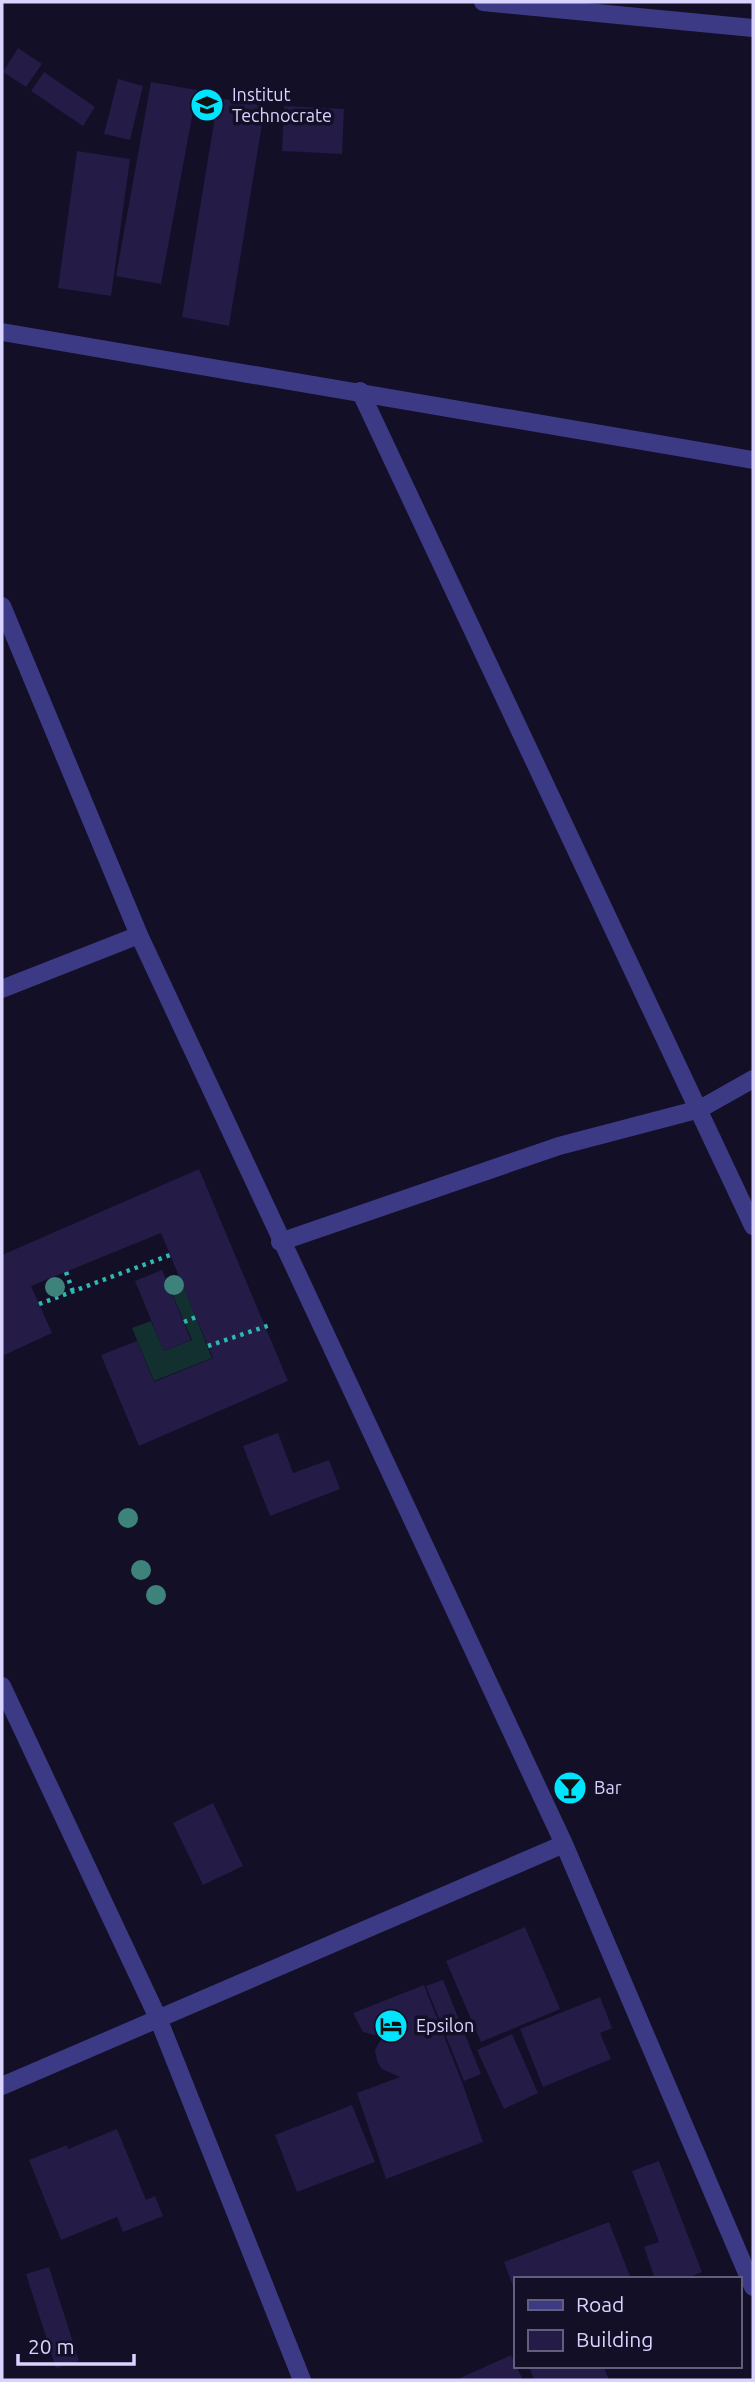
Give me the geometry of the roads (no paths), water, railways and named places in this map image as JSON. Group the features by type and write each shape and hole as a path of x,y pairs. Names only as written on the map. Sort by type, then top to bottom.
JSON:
{"street":[{"path":"483,2 753,28"},
{"path":"2,331 753,460"},
{"path":"360,391 753,1226"},
{"path":"2,606 139,935 280,1242 564,1844 753,2287"},
{"path":"2,989 139,935"},
{"path":"280,1242 559,1146 700,1109 753,1079"},
{"path":"2,1686 158,2018 302,2380"},
{"path":"2,2086 564,1844"}],"place":[{"name":"Institut Technocrate","path":"207,105"},
{"name":"Bar","path":"570,1788"},
{"name":"Epsilon","path":"391,2026"}]}
